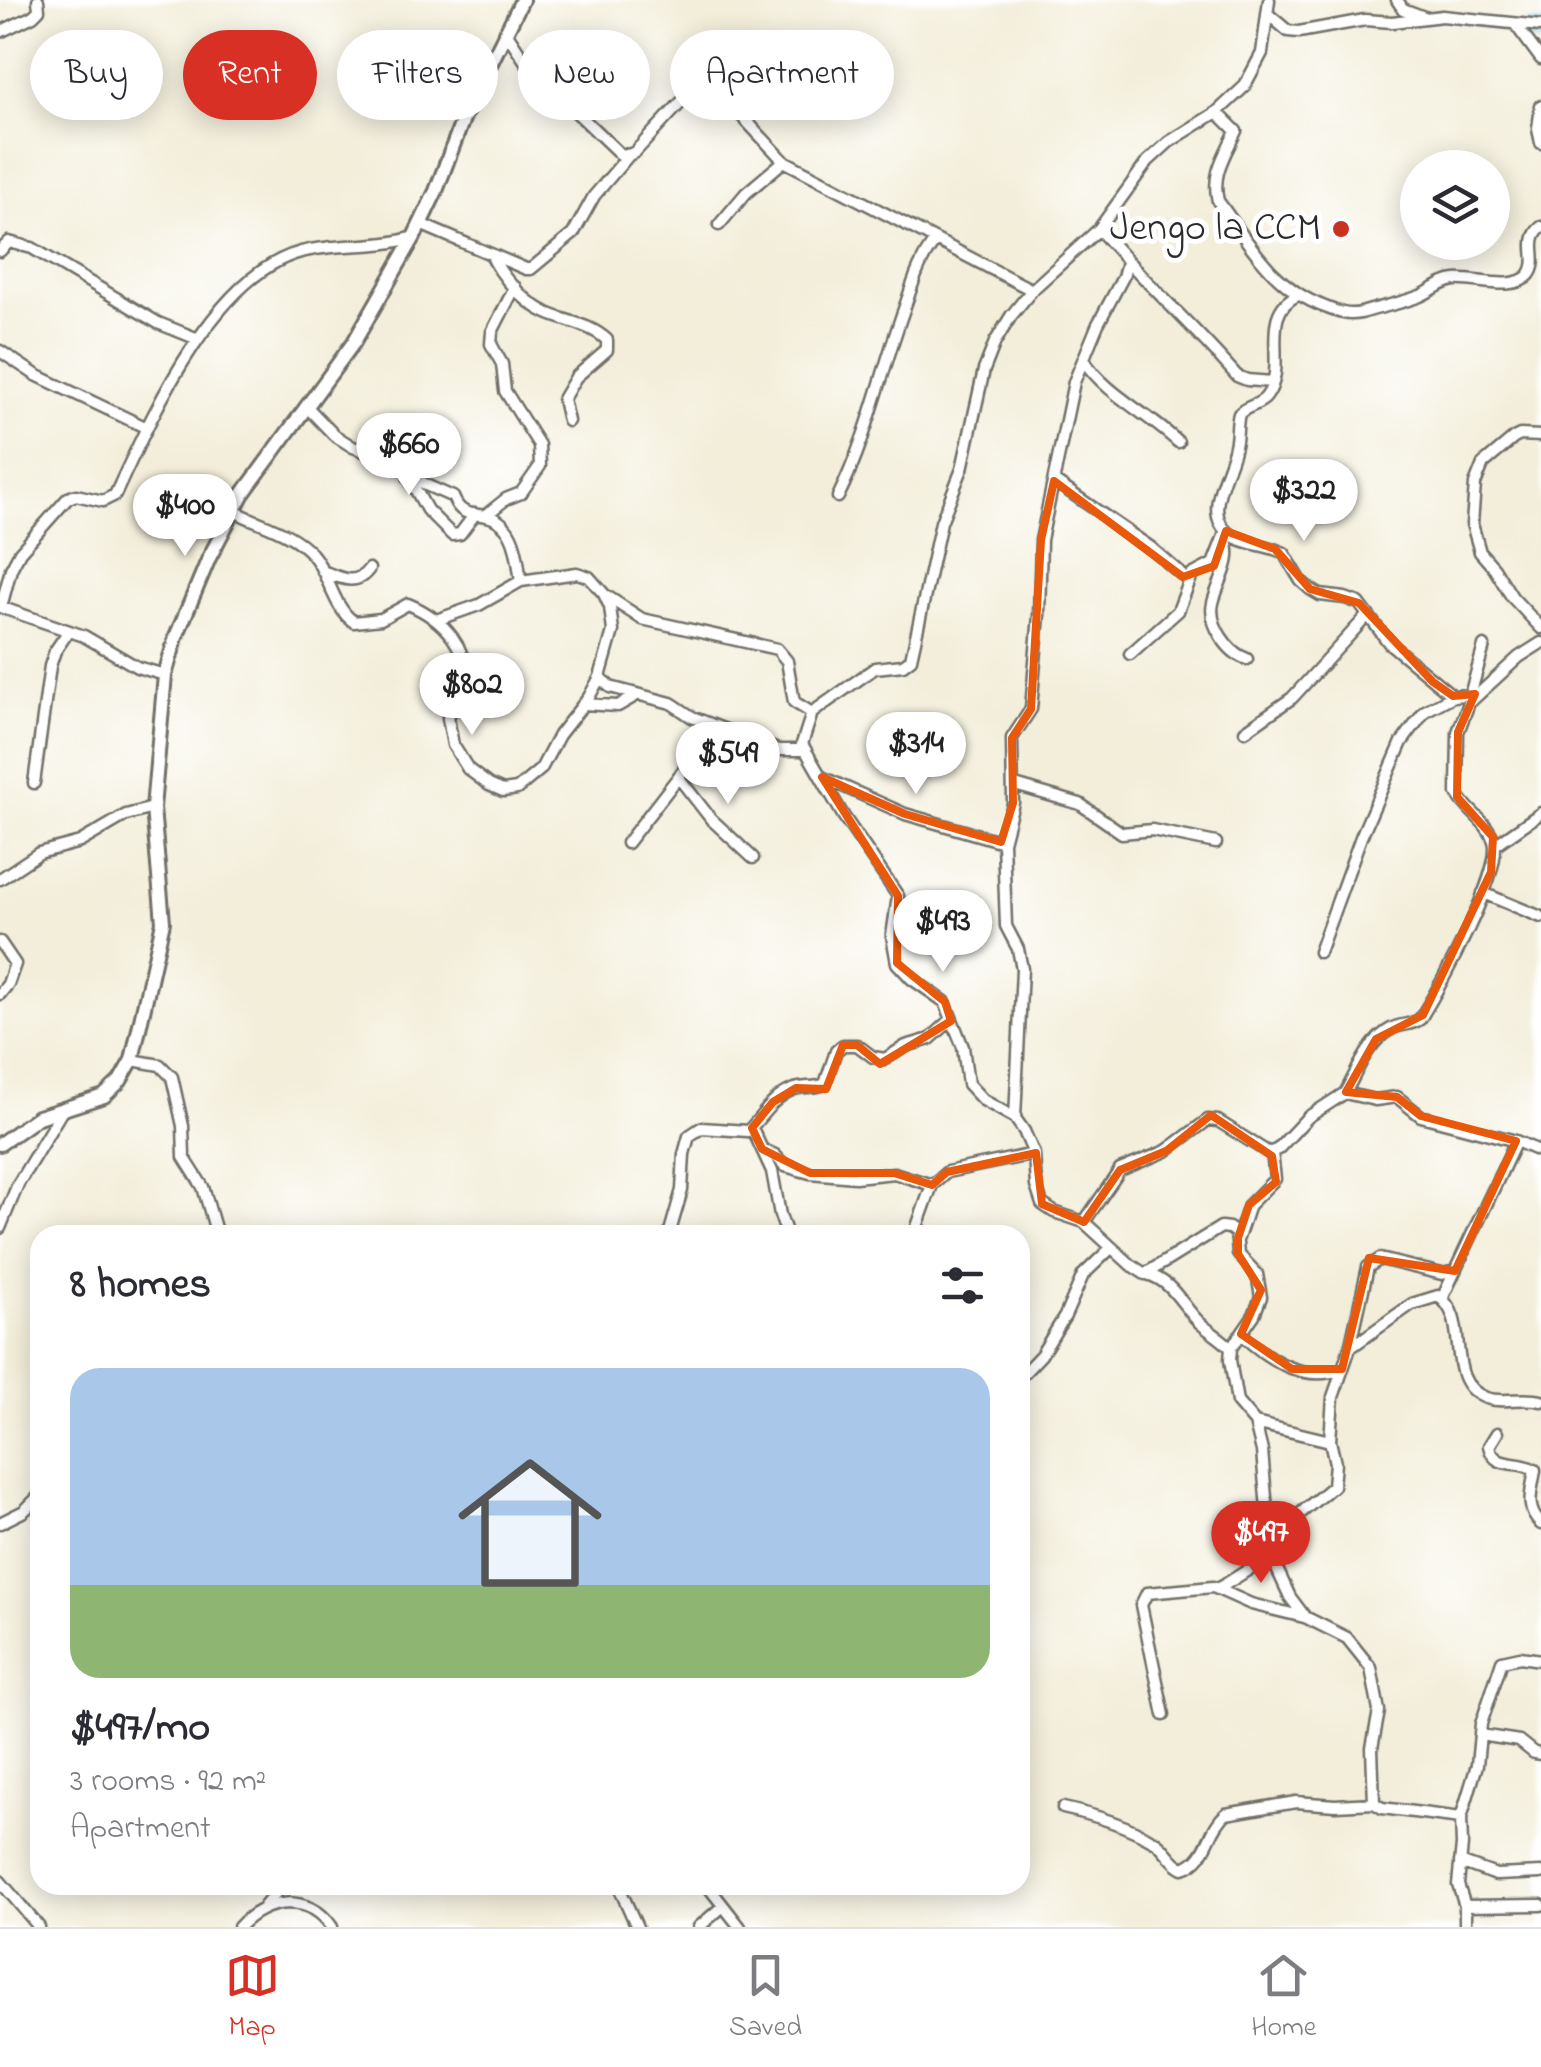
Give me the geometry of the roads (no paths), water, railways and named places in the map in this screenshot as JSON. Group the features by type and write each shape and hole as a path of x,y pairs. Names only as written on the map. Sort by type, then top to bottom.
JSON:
{"street":[{"path":"0,32 33,16 39,10 38,0"},
{"path":"0,1144 38,1117 104,1096 120,1081 132,1060 163,922 153,808 165,675 194,590 234,510 354,342 417,231 463,120 522,0"},
{"path":"1015,1118 984,1100 968,1084 963,1047 944,1002 897,963 892,936 898,896 803,750 803,737 812,714 862,675 911,659 940,522 966,455 984,370 1011,316 1032,290 1099,228 1148,161 1169,142 1218,112 1252,74 1262,53 1269,0"},
{"path":"1397,0 1402,9 1425,18"},
{"path":"1269,16 1288,30 1300,32 1365,20 1425,18 1541,26"},
{"path":"1514,23 1541,59"},
{"path":"506,32 529,67 620,154 629,155"},
{"path":"165,675 137,667 84,636 1,607 11,570 20,552 71,496 103,501 115,495 170,381 198,339 240,290 282,259 319,248 393,244 417,231 490,253 526,269 538,265 574,234 594,196 629,155 654,135 686,98 698,95 737,111 784,161 1032,290"},
{"path":"1541,106 1541,142"},
{"path":"1218,112 1236,131 1218,169 1218,201 1266,268 1298,294 1349,315 1418,297 1453,280 1519,282 1531,274 1536,257 1532,240 1541,227"},
{"path":"718,225 784,161"},
{"path":"1099,228 1126,262 1168,300 1237,376 1272,382"},
{"path":"838,497 860,448 920,264 935,241"},
{"path":"0,251 9,242 32,248 158,322 198,339"},
{"path":"490,253 499,270 544,311 589,328 606,340 606,350 576,378 563,399 568,421"},
{"path":"1126,262 1124,278 1098,324 1070,399 1055,460 1041,540 1031,709 1012,738 1015,785 1003,842 1006,926 1018,949 1022,970 1015,1118 1034,1154 1036,1186 1042,1204 1084,1222 1137,1270 1159,1278 1196,1320 1231,1348"},
{"path":"407,472 427,510 452,535 460,534 481,515 521,492 540,466 539,445 505,391 502,364 491,344 492,332 515,287"},
{"path":"1248,659 1227,647 1212,612 1226,574 1228,544 1216,504 1235,448 1237,420 1242,409 1264,400 1276,372 1275,339 1280,310 1298,294"},
{"path":"0,351 36,375 147,428"},
{"path":"1084,360 1096,377 1178,442"},
{"path":"308,408 343,441 388,460 453,497 460,511 500,522 509,533 521,581"},
{"path":"1541,436 1526,434 1514,438 1482,464 1472,505 1474,539 1480,552 1512,597 1541,628"},
{"path":"1054,481 1150,547 1188,580"},
{"path":"234,510 294,538 325,572 342,611 354,622 381,619 408,604 439,620 450,632 462,663 463,692 448,718 453,745 462,762 488,785 509,791 531,780 600,676 613,631 604,594"},
{"path":"1130,654 1183,605 1188,580 1213,564 1225,533"},
{"path":"1225,533 1284,553 1301,582 1320,596 1352,599 1389,643 1453,696"},
{"path":"325,572 352,580 368,570"},
{"path":"439,620 479,606 521,581 577,573 588,577 634,615 776,649 787,661 794,702 812,714"},
{"path":"613,631 634,615"},
{"path":"1245,731 1292,698 1368,615"},
{"path":"34,783 50,666 54,650 68,632"},
{"path":"1319,952 1402,742 1425,711 1453,696 1472,695 1541,643"},
{"path":"1272,1152 1308,1117 1345,1094 1376,1039 1394,1027 1412,1025 1420,1019 1483,893 1495,844 1480,817 1457,793 1458,732 1484,646"},
{"path":"600,676 610,687 671,703 692,718 778,750 803,750"},
{"path":"583,704 618,706 637,695"},
{"path":"627,842 716,727"},
{"path":"822,777 906,814 1003,842"},
{"path":"679,778 711,819 753,858"},
{"path":"1015,785 1080,804 1122,833 1152,830 1216,842"},
{"path":"0,880 39,853 80,842 110,823 153,808"},
{"path":"1495,844 1541,813"},
{"path":"1483,893 1541,917"},
{"path":"0,942 15,964 0,994"},
{"path":"672,1225 682,1190 689,1136 701,1128 744,1132 752,1128 784,1094 825,1084 836,1052 843,1045 857,1044 873,1057 884,1059 906,1046 930,1039 951,1020"},
{"path":"132,1060 160,1065 172,1077 183,1126 184,1157 203,1187 214,1225"},
{"path":"1345,1094 1376,1100 1397,1097 1422,1116 1516,1141 1541,1152"},
{"path":"0,1228 18,1184 63,1108"},
{"path":"1084,1222 1120,1170 1166,1150 1208,1120 1218,1121 1260,1150 1272,1152"},
{"path":"752,1128 776,1182 784,1225"},
{"path":"1442,1298 1516,1141"},
{"path":"762,1149 785,1166 810,1173 855,1177 894,1174 932,1184"},
{"path":"1272,1152 1275,1179 1249,1205 1238,1238 1238,1254 1257,1274 1259,1304 1231,1348 1237,1402 1254,1423 1262,1451 1268,1538 1282,1581 1305,1618"},
{"path":"918,1225 932,1184 947,1172 1034,1154"},
{"path":"1148,1274 1221,1227 1229,1228 1238,1238"},
{"path":"1030,1367 1042,1356 1065,1316 1083,1275 1111,1248"},
{"path":"1218,1589 1251,1568 1268,1538 1333,1486 1333,1398 1350,1348 1366,1271 1380,1259 1442,1274 1455,1271"},
{"path":"1350,1348 1412,1304 1442,1298 1452,1312 1460,1369 1471,1388 1491,1400 1541,1401"},
{"path":"1241,1334 1260,1352 1292,1369 1319,1374 1342,1370"},
{"path":"1254,1423 1330,1441"},
{"path":"1496,1433 1489,1446 1492,1458 1535,1470 1530,1503 1533,1516 1541,1524"},
{"path":"0,1523 30,1505"},
{"path":"1164,1716 1140,1601 1147,1593 1201,1586 1305,1618 1347,1638 1372,1668 1380,1711 1372,1748 1374,1803"},
{"path":"1465,1927 1465,1906 1458,1885 1461,1818 1478,1765 1480,1736 1498,1665 1512,1658 1541,1660"},
{"path":"1480,1736 1519,1741 1541,1754"},
{"path":"1063,1808 1103,1818 1155,1842 1183,1868 1199,1859 1219,1818 1226,1814 1296,1802 1374,1803 1382,1808 1461,1818"},
{"path":"1460,1862 1496,1874 1541,1873"},
{"path":"0,1881 38,1927"},
{"path":"241,1926 274,1895"},
{"path":"623,1895 637,1927"},
{"path":"715,1895 740,1927"},
{"path":"263,1908 284,1903 311,1907 332,1927"},
{"path":"1465,1906 1541,1905"},
{"path":"699,1927 723,1906"}],"waterway":[{"path":"1531,31 1541,32"}],"place":[{"name":"Jengo la CCM","path":"1341,229"}]}
